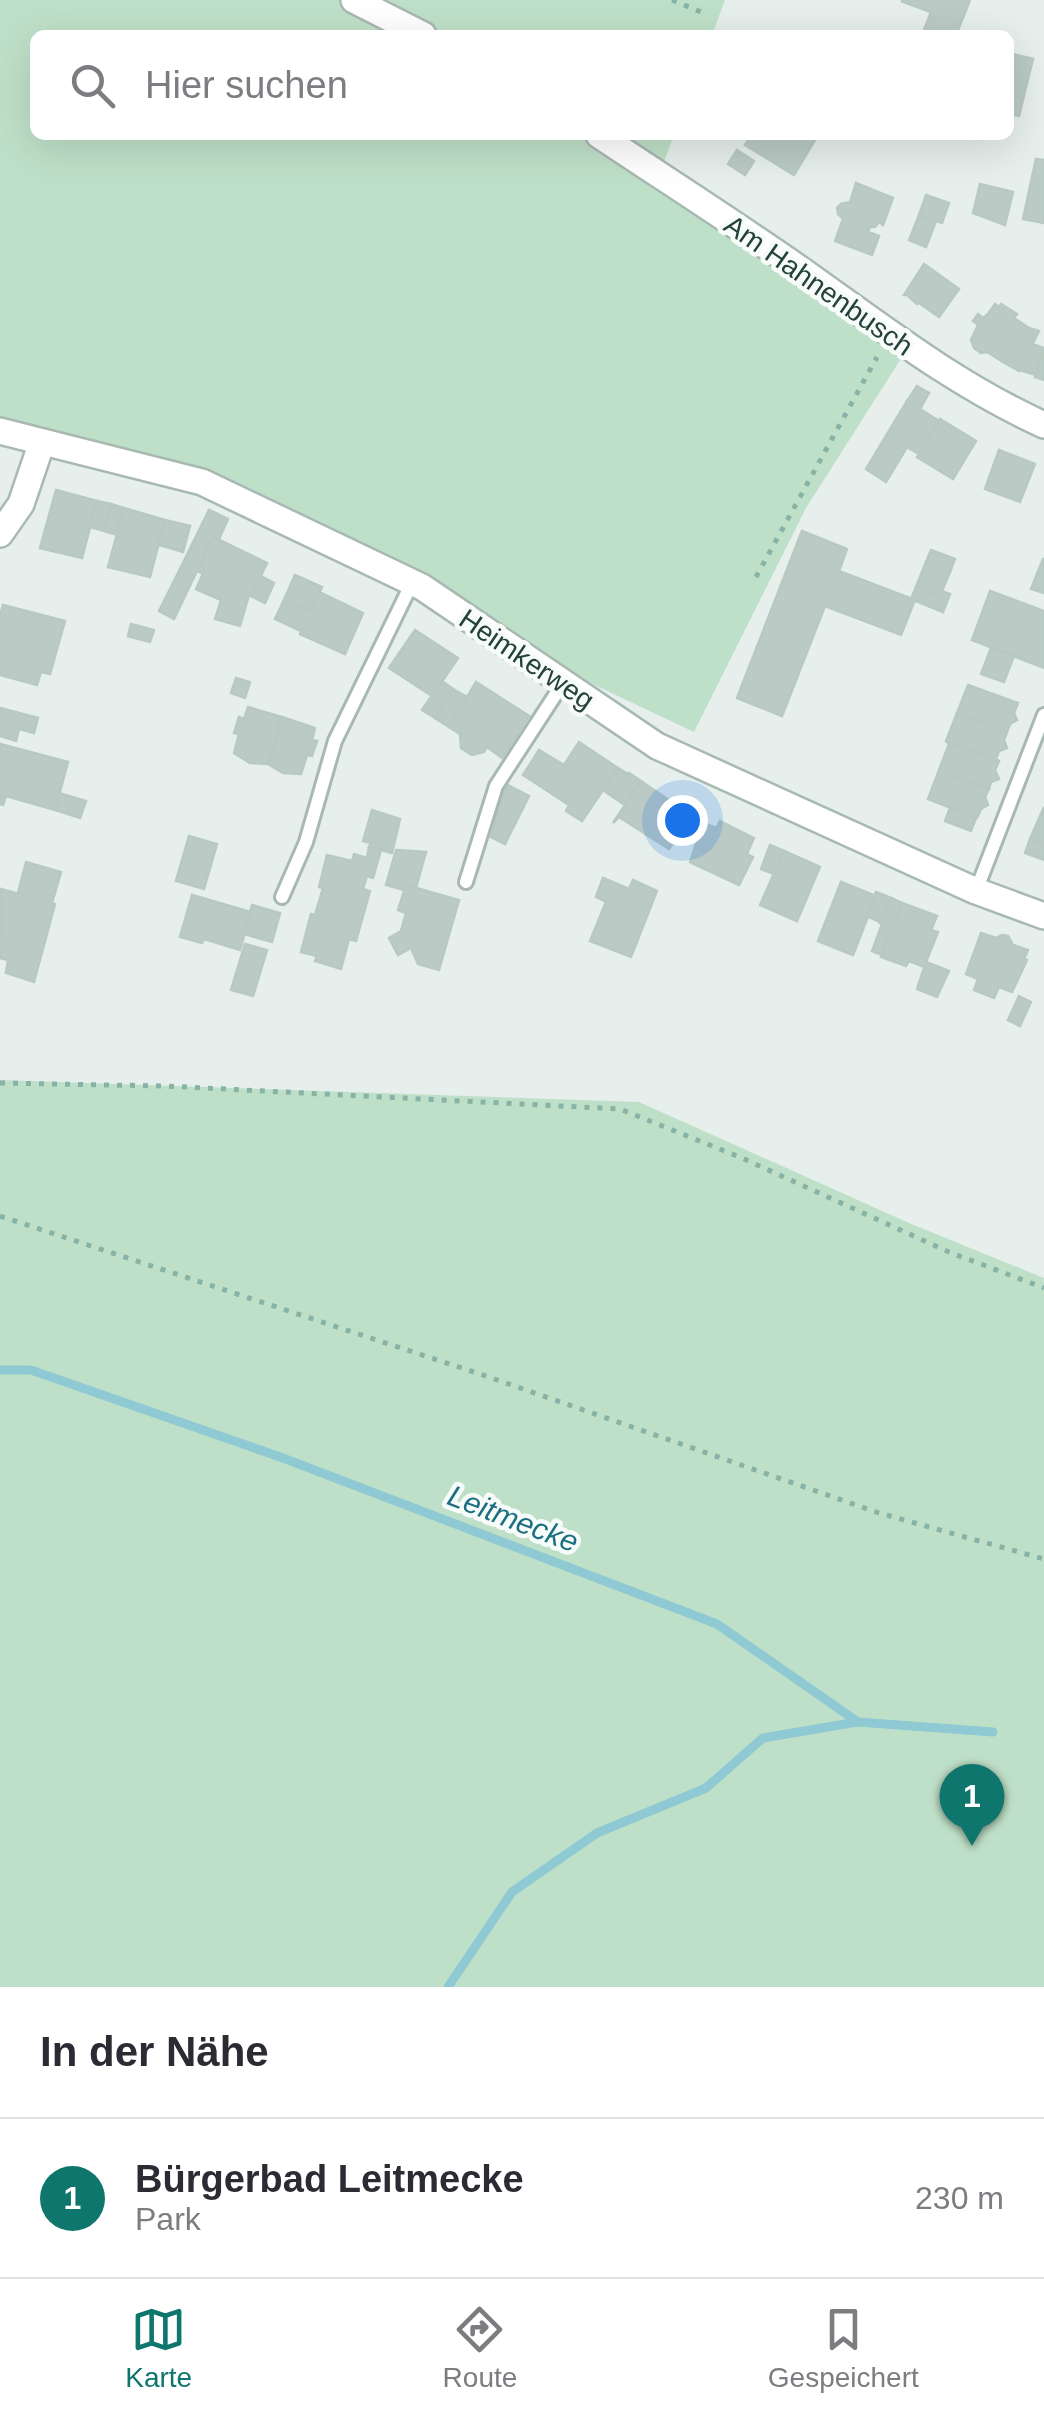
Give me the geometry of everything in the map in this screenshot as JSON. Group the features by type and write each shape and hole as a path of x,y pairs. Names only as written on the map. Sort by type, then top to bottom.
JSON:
{"street":[{"path":"354,0 413,30"},
{"name":"Am Hahnenbusch","path":"607,140 939,368 998,404 1044,425"},
{"name":"Heimkerweg","path":"0,431 202,482 412,582 657,746 976,891 1044,916"},
{"path":"0,534 20,504 42,442"}],"lane":[{"path":"282,897 306,842 335,742 412,582"},
{"path":"466,882 496,786 562,683"},
{"path":"976,891 1044,715"}],"path":[{"path":"672,0 706,14"},
{"path":"756,578 890,333"},
{"path":"0,1083 184,1087 620,1108 742,1158 949,1252 1044,1288"},
{"path":"0,1216 483,1374 879,1513 1044,1559"}],"green space":[{"path":"0,0 725,0 714,30 30,30 30,140 672,140 660,173 909,346 806,508 694,732 493,637 202,482 0,431"},
{"path":"0,1080 639,1102 909,1223 1044,1278 1044,1987 0,1987"}],"building":[{"path":"970,0 958,30 924,30 931,12 901,1"},
{"path":"1014,54 1033,59 1019,116 1014,115"},
{"path":"748,140 815,140 794,175 745,145"},
{"path":"737,150 754,161 745,175 728,164"},
{"path":"1036,159 1044,160 1044,223 1023,219"},
{"path":"856,183 893,198 883,225 879,222 868,232 879,236 872,255 835,241 843,219 837,208 850,202"},
{"path":"980,184 1013,192 1005,225 973,213"},
{"path":"926,195 949,203 942,223 919,215"},
{"path":"919,215 936,221 926,247 909,240"},
{"path":"924,264 959,289 939,317 904,295"},
{"path":"995,304 1017,314 1014,318 1029,328 1005,363 987,352 981,353 971,340 978,325 973,321 978,314 983,318"},
{"path":"1029,328 1039,331 1019,371 1005,363"},
{"path":"1032,344 1044,348 1036,375 1019,370"},
{"path":"1044,350 1044,380 1035,377"},
{"path":"917,386 929,393 920,409 907,401"},
{"path":"907,401 939,421 919,454 907,447 886,482 866,469"},
{"path":"940,419 976,441 953,479 917,457"},
{"path":"999,450 1035,464 1020,502 985,489"},
{"path":"56,490 97,501 82,558 40,548"},
{"path":"97,501 111,504 104,531 90,527"},
{"path":"111,504 124,508 117,535 104,531"},
{"path":"124,508 165,520 150,577 108,567"},
{"path":"209,510 228,519 218,541 213,537 194,577 180,569"},
{"path":"165,520 190,526 183,552 159,545"},
{"path":"802,531 847,549 839,571 915,600 901,635 825,606 782,716 737,698"},
{"path":"213,537 267,563 249,595 240,626 215,619 221,600 196,589 203,574 197,571"},
{"path":"931,550 955,559 950,572 926,562"},
{"path":"1044,559 1044,593 1031,589"},
{"path":"926,562 950,572 940,596 916,587"},
{"path":"180,569 194,577 174,619 159,611"},
{"path":"295,575 322,587 310,612 284,600"},
{"path":"261,576 274,583 265,603 251,596"},
{"path":"916,587 940,596 942,591 950,594 943,612 911,599"},
{"path":"990,591 1044,611 1044,668 972,640"},
{"path":"319,592 363,613 345,654 275,619 284,600 310,612"},
{"path":"3,605 65,621 50,674 41,672 37,685 0,675"},
{"path":"131,624 154,630 150,642 128,636"},
{"path":"415,630 458,658 432,696 389,668"},
{"path":"991,648 1014,656 1004,682 981,674"},
{"path":"236,678 250,682 245,698 231,693"},
{"path":"442,681 453,689 435,718 422,710"},
{"path":"476,682 529,716 502,758 487,747 472,755 461,748 460,734 449,727"},
{"path":"968,685 1018,703 1014,713 1017,720 1007,732 957,713"},
{"path":"453,689 467,697 449,727 435,718"},
{"path":"248,707 282,717 268,764 250,763 234,753 239,734 234,733 239,717 244,719"},
{"path":"0,708 38,718 34,733 19,729 16,741 0,736"},
{"path":"957,713 1007,732 1007,748 999,751 999,761 946,741"},
{"path":"282,717 315,728 312,740 317,741 301,774 283,773 268,764"},
{"path":"946,741 999,761 995,770 999,779 991,782 989,789 939,770 949,744"},
{"path":"579,742 618,768 582,821 566,811 569,805 523,775 539,750 564,765"},
{"path":"0,744 68,762 55,810 6,796 0,804"},
{"path":"618,768 628,774 613,797 603,790"},
{"path":"939,770 989,789 985,797 988,805 977,818 928,799"},
{"path":"629,773 641,781 625,805 613,797"},
{"path":"641,781 679,807 689,809 692,815 669,849 619,817 613,823"},
{"path":"506,784 529,796 505,844 491,837"},
{"path":"59,793 86,801 80,818 55,810"},
{"path":"1044,807 1044,845 1030,839"},
{"path":"950,808 976,818 971,831 945,821"},
{"path":"372,810 400,819 392,853 369,847 371,843 363,841"},
{"path":"720,821 754,838 747,854 753,857 739,885 690,862 695,847 705,852"},
{"path":"705,824 717,828 705,852 695,847"},
{"path":"189,836 217,844 204,889 176,881"},
{"path":"1030,839 1044,845 1044,860 1025,853"},
{"path":"770,845 784,851 774,874 761,869"},
{"path":"369,847 381,850 373,878 367,876 363,889 370,891 356,941 349,939 341,969 315,961 317,956 301,952 323,888 319,887 327,855 352,861 354,854 367,858"},
{"path":"396,850 426,852 416,888 406,885 404,890 386,885"},
{"path":"784,851 820,867 797,921 760,905"},
{"path":"26,862 61,872 52,903 18,893"},
{"path":"603,878 629,889 633,880 657,891 631,957 590,941 606,902 596,897"},
{"path":"841,882 876,896 853,955 818,941"},
{"path":"406,885 459,900 439,970 418,964 411,948 398,955 389,938 401,931 406,913 398,910"},
{"path":"1,889 55,904 34,982 6,973 8,960 0,958"},
{"path":"876,892 891,898 880,922 867,916"},
{"path":"192,895 251,912 240,950 204,939 202,943 180,937"},
{"path":"891,898 902,903 892,928 880,923"},
{"path":"902,903 937,916 931,930 938,932 924,967 909,961 906,966 881,957"},
{"path":"252,905 280,913 272,942 244,934"},
{"path":"882,924 892,928 882,955 872,951"},
{"path":"981,933 996,938 1008,936 1013,945 1028,950 1012,992 999,987 994,998 974,990 978,979 966,974"},
{"path":"245,944 267,950 253,996 231,990"},
{"path":"926,962 949,971 937,997 917,989"},
{"path":"1019,996 1031,1002 1020,1026 1008,1020"}],"waterway":[{"name":"Leitmecke","path":"0,1370 31,1370 283,1458 717,1624 858,1722 993,1732"},
{"path":"448,1987 512,1892 597,1833 706,1788 763,1738 857,1722"}],"place":[{"name":"Bürgerbad Leitmecke","path":"972,1846"}]}
